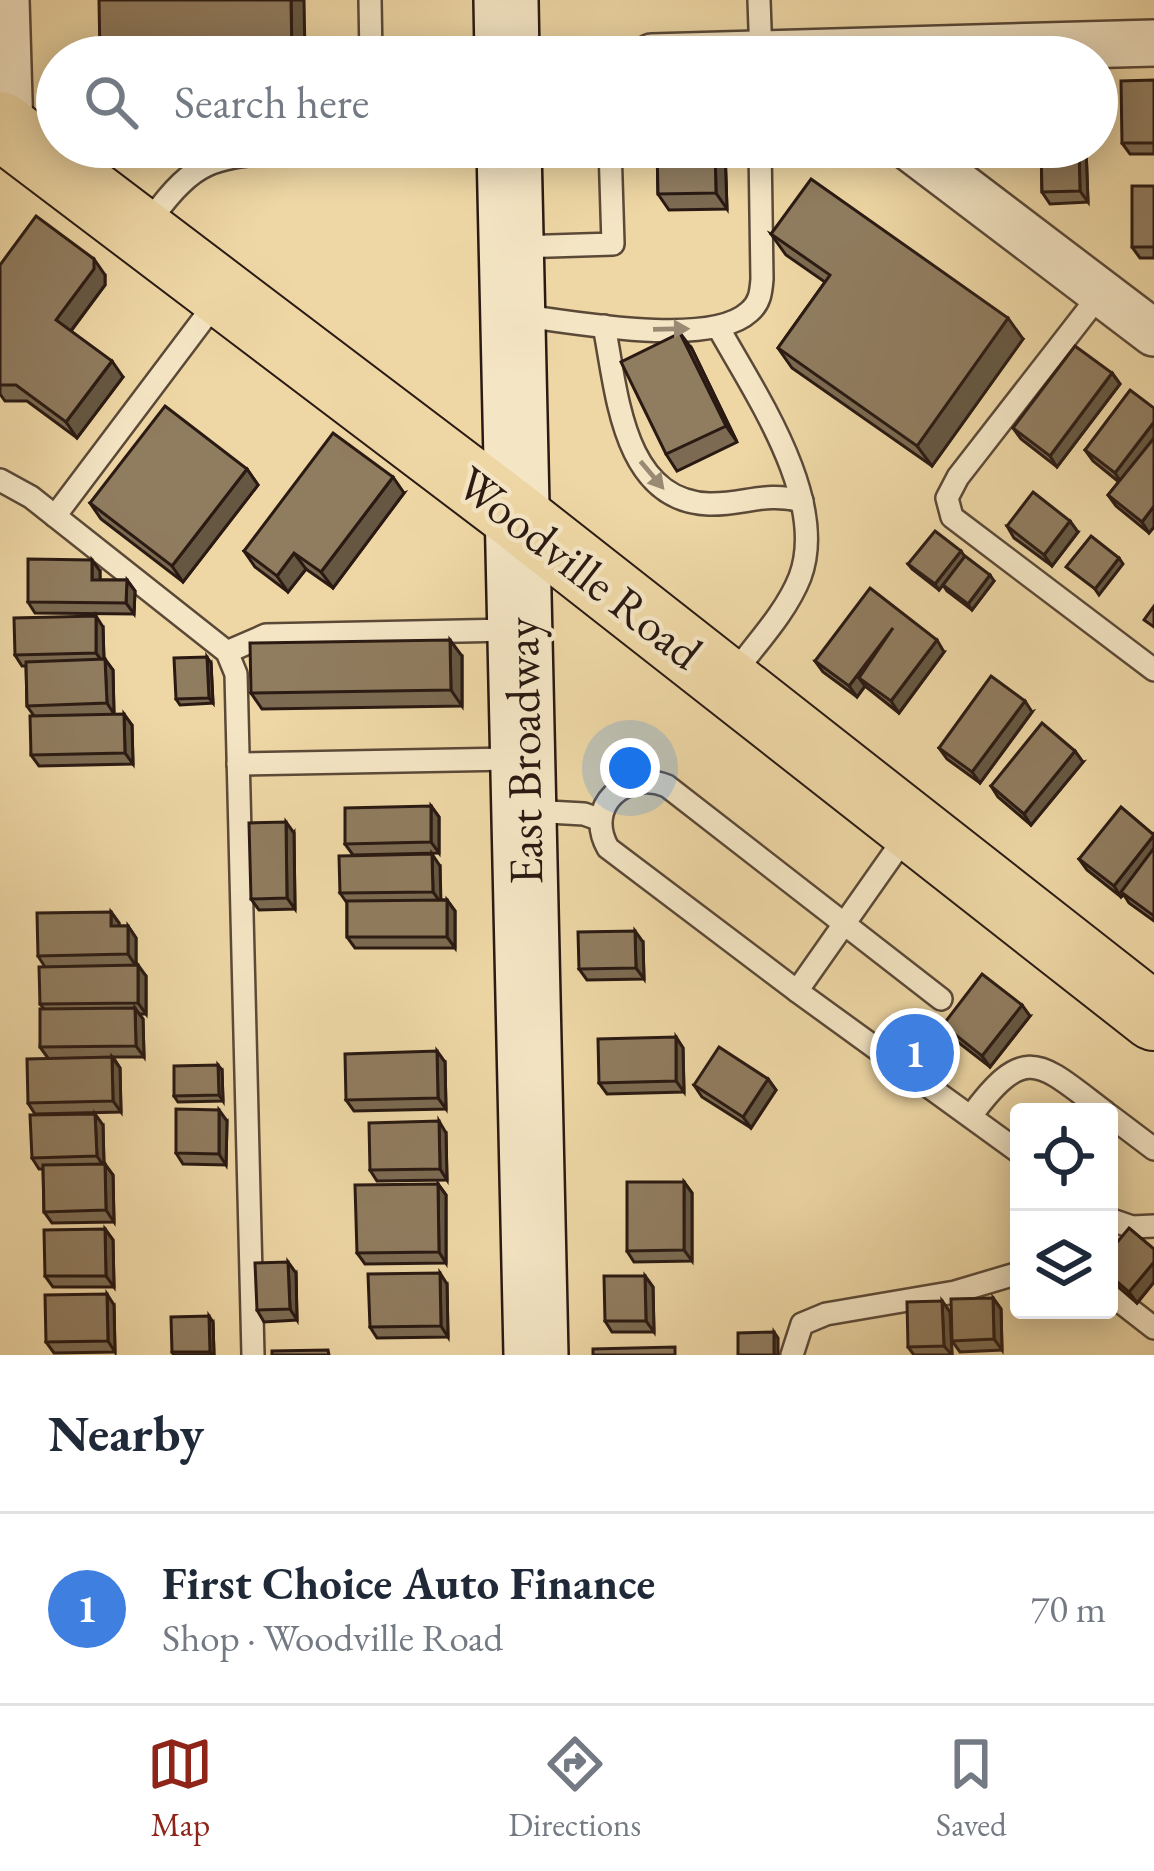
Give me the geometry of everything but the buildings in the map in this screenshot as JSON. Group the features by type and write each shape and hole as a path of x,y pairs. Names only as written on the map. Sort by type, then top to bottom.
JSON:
{"main road":[{"name":"Woodville Road","path":"5,129 36,153"},
{"name":"Woodville Road","path":"56,168 517,518 1154,1017"}],"street":[{"path":"5,129 6,0"},
{"path":"506,0 507,36"},
{"path":"1118,44 1154,43"},
{"name":"East Broadway","path":"510,168 536,1355"},
{"path":"939,168 1124,300 1154,334"}],"lane":[{"path":"370,0 371,36"},
{"path":"759,0 769,36"},
{"path":"142,233 172,190 200,168"},
{"path":"512,248 614,244 611,168"},
{"path":"513,314 636,330 718,327 740,320 760,299 760,168"},
{"path":"55,516 222,294"},
{"path":"1124,300 958,477 947,498 952,518 1154,670"},
{"path":"604,326 629,434 647,476 663,490 688,501 713,504 765,495 802,501"},
{"path":"718,327 772,425 802,501 806,533 799,580 727,682"},
{"path":"0,480 55,516 227,652 236,674 253,1355"},
{"path":"227,652 266,634 520,630"},
{"path":"238,764 524,785 563,812 601,820"},
{"path":"941,999 667,786 637,780 619,787 608,800 601,820 608,848 1010,1145"},
{"path":"797,991 912,827"},
{"path":"971,1116 998,1079 1015,1069 1036,1067 1057,1075 1094,1103"},
{"path":"1118,1121 1154,1149"},
{"path":"1118,1222 1154,1226"},
{"path":"792,1355 802,1324 826,1314 955,1292 1010,1276"},
{"path":"1118,1301 1154,1328"}],"place":[{"name":"First Choice Auto Finance","path":"915,1053"}]}
